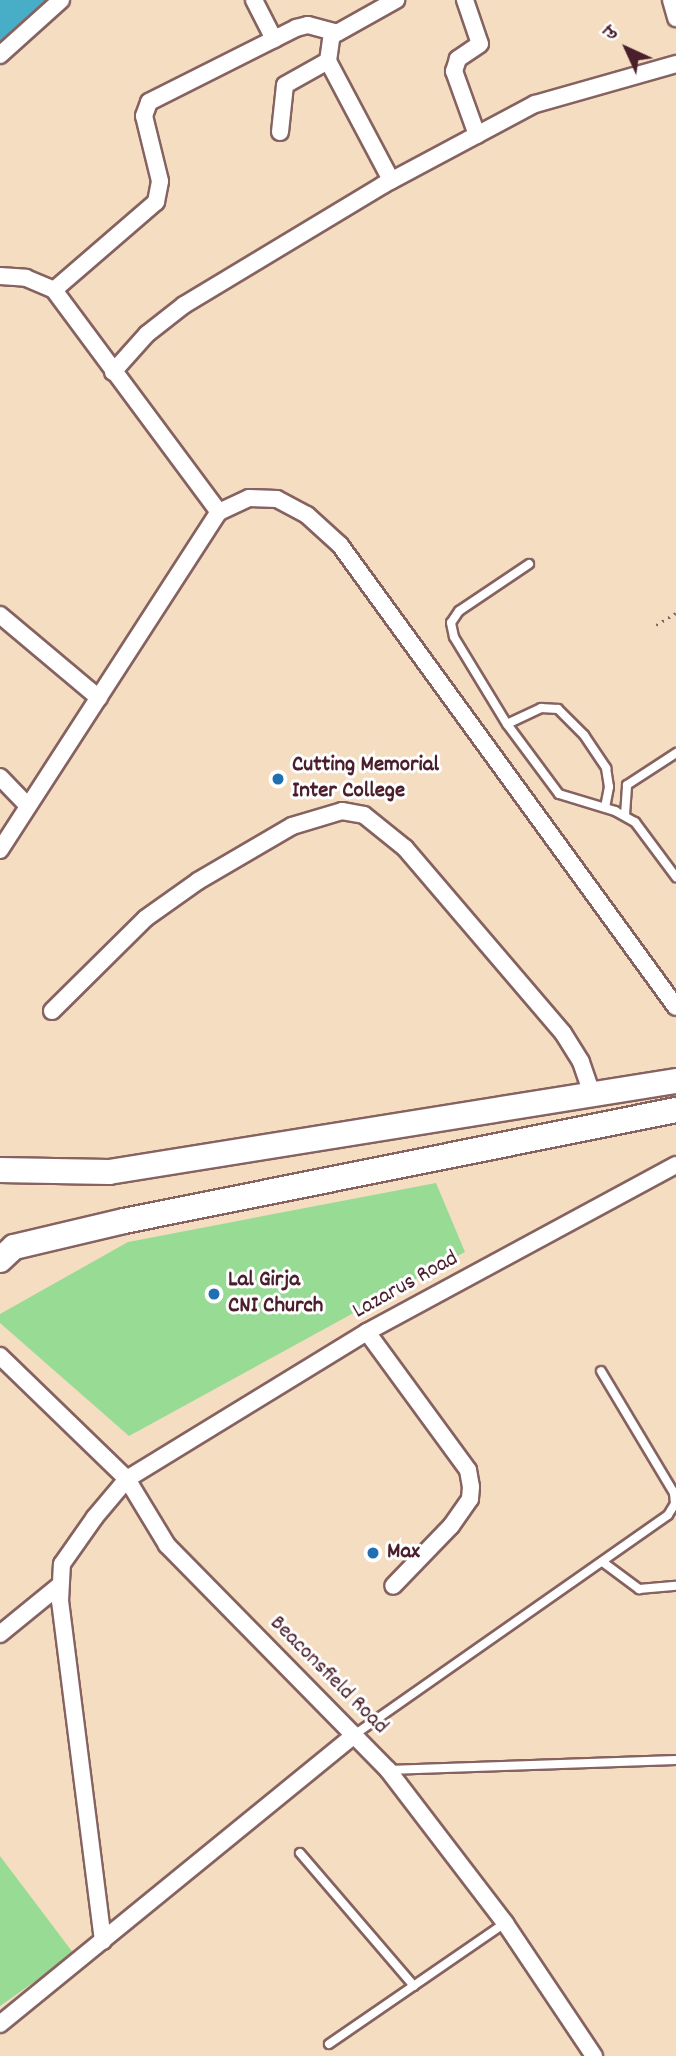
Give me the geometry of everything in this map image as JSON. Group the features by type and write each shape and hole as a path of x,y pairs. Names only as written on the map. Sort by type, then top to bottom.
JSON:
{"main road":[{"path":"0,1170 108,1172 676,1081"},
{"path":"0,1260 14,1247 124,1221 676,1111"}],"street":[{"path":"0,55 61,0"},
{"path":"254,0 274,39"},
{"path":"54,290 156,202 160,181 144,116 149,102 274,39 308,25 332,34 396,0"},
{"path":"465,0 480,44 458,59 454,71 477,135"},
{"path":"332,34 328,61 391,180"},
{"path":"280,132 285,85 328,61"},
{"path":"114,372 146,334 184,305 391,180 569,91 676,64"},
{"path":"0,276 26,278 54,290 219,512"},
{"path":"0,850 219,512 249,498 277,499 307,516 340,545 676,1007"},
{"path":"0,615 99,698"},
{"path":"0,777 29,806"},
{"path":"52,1011 136,927 198,881 292,826 342,811 364,815 405,848 574,1048 593,1094"},
{"name":"Lazarus Road","path":"127,1479 367,1332 676,1165"},
{"path":"367,1332 468,1470 471,1488 470,1499 451,1525 393,1586"},
{"name":"Beaconsfield Road","path":"0,1356 127,1479 167,1545 388,1770 505,1923 594,2056"},
{"path":"103,1941 60,1585 62,1564 127,1479"},
{"path":"0,1634 60,1585"},
{"path":"0,2024 355,1735"}],"lane":[{"path":"529,564 459,611 451,623 454,637 507,724 559,794 625,815 645,833 676,877"},
{"path":"507,724 529,711 558,709 584,735 606,768 609,787 605,808"},
{"path":"625,815 627,785 676,753"},
{"path":"355,1735 604,1563 668,1515 675,1504 674,1493 601,1371"},
{"path":"604,1563 639,1589 676,1586"},
{"path":"388,1770 676,1760"},
{"path":"300,1853 414,1986"},
{"path":"329,2043 505,1923"}],"path":[{"path":"656,625 676,613"}],"green space":[{"path":"436,1183 465,1252 129,1436 0,1323 0,1314 128,1242"},
{"path":"0,1856 74,1954 0,2006"}],"water":[{"path":"0,0 57,0 0,47"}],"place":[{"name":"Cutting Memorial Inter College","path":"278,779"},
{"name":"Lal Girja CNI Church","path":"214,1294"},
{"name":"Max","path":"373,1553"}]}
